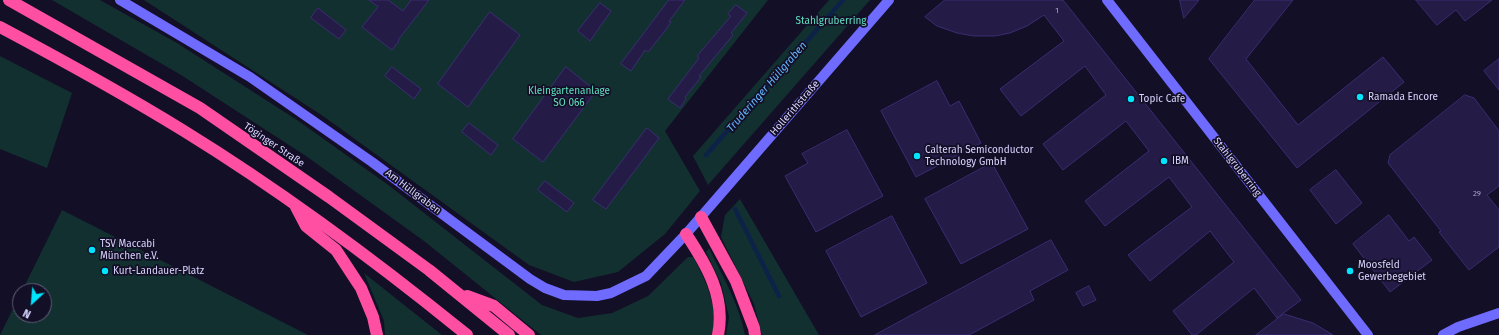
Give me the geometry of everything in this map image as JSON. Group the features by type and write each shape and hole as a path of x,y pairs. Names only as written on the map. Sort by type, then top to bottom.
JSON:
{"highway":[{"name":"Töginger Straße","path":"8,0 200,108 429,270 509,335"},
{"path":"0,27 99,80 172,124 294,204 415,293 467,335"},
{"path":"294,204 306,226 336,250 361,288 373,317 377,335"},
{"path":"701,217 736,281 754,328 755,335"},
{"path":"686,234 703,259 718,293 721,322 718,335"},
{"path":"455,291 494,306 529,335"}],"main road":[{"name":"Am Hüllgraben","path":"120,0 256,82 372,162 530,279 545,288 564,295 597,296 611,293 646,276 701,217"},
{"name":"Hollerithstraße","path":"701,217 889,0"},
{"name":"Stahlgruberring","path":"1106,0 1368,335"},
{"path":"1442,335 1458,327 1499,313"}],"green space":[{"path":"52,0 100,0 177,43 297,120 387,184 542,305 578,318 612,313 648,296 688,257 693,257 702,275 713,305 714,326 712,335 541,335 424,241 306,156 181,75"},
{"name":"Kleingartenanlage SO 066","path":"144,0 768,0 665,131 700,191 665,234 618,272 574,282 529,265 323,116"},
{"name":"Stahlgruberring","path":"829,0 870,0 708,185 693,156"},
{"path":"0,56 72,93 47,168 0,149"},
{"path":"740,199 819,335 762,335 754,304 721,237 725,215"},
{"name":"TSV Maccabi München e.V.","path":"62,210 308,335 0,335 12,311 12,323 52,323 52,283 26,283"},
{"path":"709,248 735,301 745,335 726,335 729,317 721,283 706,252"},
{"path":"364,273 442,335 385,335 384,321"}],"building":[{"path":"369,0 388,0 403,11 411,0 429,0 392,50 362,27 378,7"},
{"path":"669,0 685,0 669,21 671,22 664,32 648,52 645,50 631,71 621,64"},
{"name":"IBM","path":"945,0 1063,0 1301,300 1277,318 1254,288 1196,335 1192,335 1173,311 1234,262 1210,231 1150,281 1128,255 1192,207 1169,177 1105,226 1085,201 1149,151 1126,121 1063,170 1043,144 1106,95 1085,66 1021,116 1000,89 1064,41 1044,15 1027,26 1010,33 995,36 974,36 957,33 937,26 925,17"},
{"path":"1180,0 1199,0 1184,18"},
{"name":"Ramada Encore","path":"1255,0 1293,0 1246,59 1298,125 1383,57 1404,82 1297,168 1209,59"},
{"path":"1416,0 1492,0 1465,21 1456,10 1437,25"},
{"path":"600,3 611,11 590,41 578,31"},
{"path":"736,5 747,13 731,33 733,35 699,76 701,77 685,97 686,99 680,108 668,99 699,58 697,56 731,16 728,14"},
{"path":"318,8 346,30 339,39 311,18"},
{"path":"490,12 520,35 468,107 438,84"},
{"path":"1499,59 1499,90 1484,71"},
{"path":"392,67 421,89 414,99 385,76"},
{"path":"566,67 596,91 543,162 513,139"},
{"path":"937,81 950,106 959,101 981,143 916,177 881,111"},
{"path":"1465,95 1474,98 1499,131 1499,186 1487,195 1499,210 1499,247 1469,270 1439,232 1441,231 1388,163 1390,155"},
{"path":"469,123 498,145 491,155 462,132"},
{"path":"647,128 659,138 606,209 593,200"},
{"path":"847,130 883,196 816,232 785,176 808,163 802,154"},
{"path":"992,163 1028,229 961,264 925,199"},
{"path":"1336,170 1362,203 1336,224 1310,190"},
{"path":"545,181 574,203 567,212 538,190"},
{"path":"1389,215 1409,241 1414,237 1432,260 1390,292 1353,244"},
{"path":"892,216 927,283 861,317 826,251"},
{"path":"1051,240 1068,270 1030,291 1034,300 969,335 875,335"},
{"path":"1089,286 1096,300 1083,306 1076,293"},
{"path":"1284,314 1313,323 1333,335 1256,335"}],"waterway":[{"name":"Truderinger Hüllgraben","path":"706,155 843,0"},
{"name":"Truderinger Hüllgraben","path":"735,209 779,296"}],"place":[{"name":"Ramada Encore","path":"1360,97"},
{"name":"Topic Cafe","path":"1131,99"},
{"name":"Calterah Semiconductor Technology GmbH","path":"917,156"},
{"name":"IBM","path":"1164,161"},
{"name":"TSV Maccabi München e.V.","path":"92,250"},
{"name":"Kurt-Landauer-Platz","path":"105,271"},
{"name":"Moosfeld Gewerbegebiet","path":"1350,271"}]}
